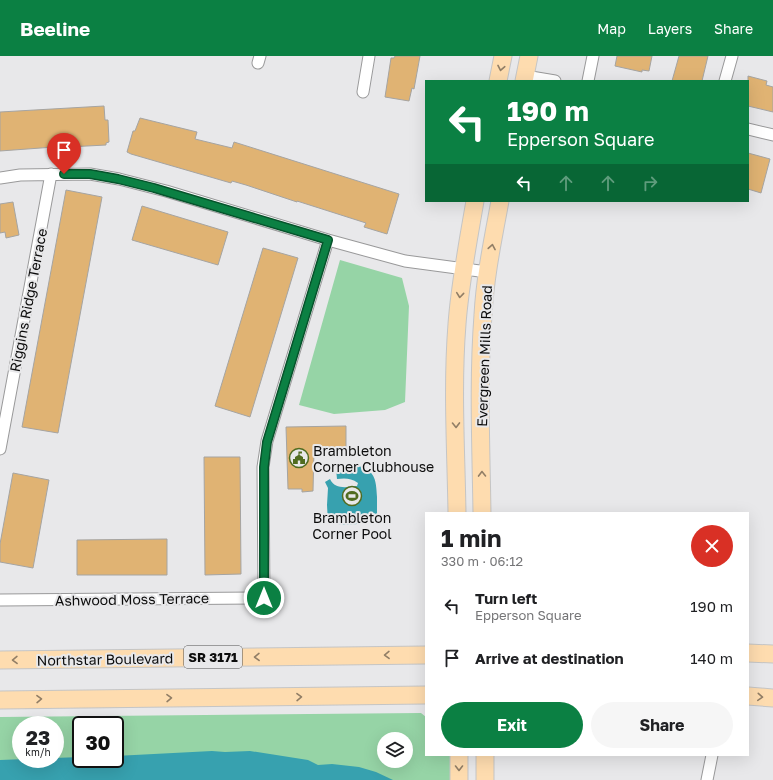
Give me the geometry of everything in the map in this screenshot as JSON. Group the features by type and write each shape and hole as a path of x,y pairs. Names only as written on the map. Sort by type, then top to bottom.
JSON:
{"main road":[{"path":"498,80 503,56"},
{"path":"525,78 529,56"},
{"name":"Evergreen Mills Road","path":"457,512 455,372 457,324 463,268 475,202"},
{"name":"Evergreen Mills Road","path":"482,512 481,353 487,272 500,202"},
{"path":"749,653 773,654"},
{"name":"Northstar Boulevard","path":"0,660 425,655"},
{"path":"0,700 425,696"},
{"path":"749,696 773,698"},
{"path":"459,756 459,780"},
{"path":"485,756 485,780"}],"street":[{"path":"363,92 369,56"},
{"path":"588,80 593,56"},
{"path":"725,80 732,56"},
{"path":"525,78 545,80"},
{"path":"749,129 773,135"},
{"name":"Riggins Ridge Terrace","path":"0,450 51,174"},
{"path":"0,178 20,175 90,174 118,179 166,191 328,240 405,260 487,272"},
{"name":"Ashwood Moss Terrace","path":"0,600 264,598 264,467 267,442 328,240"},
{"path":"707,780 712,756"}],"green space":[{"path":"340,260 402,278 409,306 405,402 385,410 334,414 299,405"},
{"path":"421,713 425,716 425,756 450,756 450,780 0,780 0,717 12,717 12,768 64,768 64,716 72,716 72,768 124,768 124,716 105,716"}],"water":[{"name":"Brambleton Corner Pool","path":"355,465 367,469 375,480 377,522 347,525 328,523 328,488 325,482 330,479 335,485 338,486 357,486 358,483 353,480 337,479 336,469 343,466"},
{"path":"212,751 250,751 308,760 318,765 332,764 359,767 376,772 393,780 0,780 0,760 12,760 12,768 64,768 64,758 72,757 72,768 124,768 124,756"}],"building":[{"path":"395,56 420,56 414,89 412,88 409,101 385,97 391,58 394,58"},
{"path":"617,56 652,56 649,71 642,70 642,72 615,66"},
{"path":"679,56 708,56 702,80 672,80"},
{"path":"748,76 767,81 766,85 773,87 773,112 749,106"},
{"path":"104,106 105,120 108,120 109,142 106,143 106,145 0,151 0,112"},
{"path":"140,118 197,132 195,139 232,148 234,142 399,194 387,234 364,227 366,223 246,185 232,181 231,183 131,154 127,152 133,131 135,131"},
{"path":"749,153 770,159 761,193 749,189"},
{"path":"66,190 102,197 58,433 22,427"},
{"path":"13,202 19,235 6,238 5,232 0,233 0,204"},
{"path":"142,206 228,232 218,265 132,240"},
{"path":"263,248 298,258 250,417 215,406"},
{"name":"Brambleton Corner Clubhouse","path":"346,426 346,450 314,450 313,491 302,492 302,489 288,489 286,427"},
{"path":"204,457 240,457 241,574 205,575"},
{"path":"13,473 49,480 33,568 0,562 0,544"},
{"path":"167,539 167,575 77,575 77,540"}],"place":[{"name":"Brambleton Corner Clubhouse","path":"299,458"},
{"name":"Brambleton Corner Pool","path":"352,496"}],"route":[{"path":"64,174 90,174 118,179 166,191 328,240 267,442 264,467 264,598"}]}
